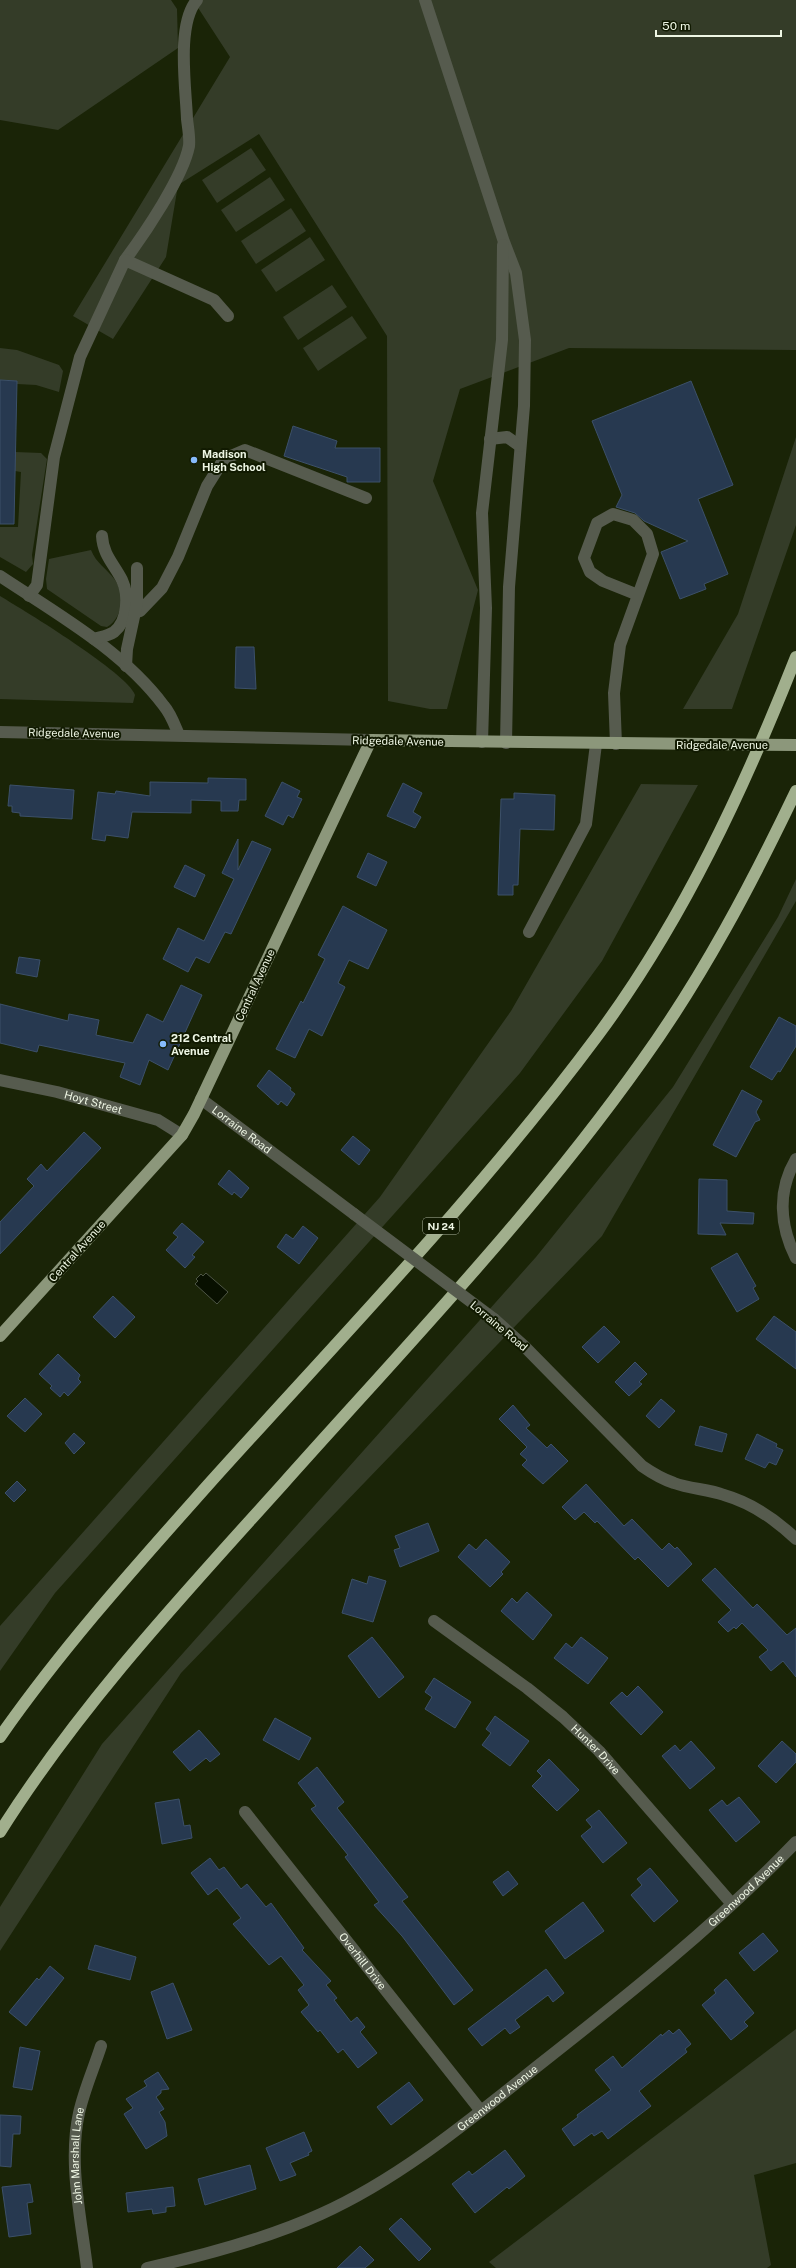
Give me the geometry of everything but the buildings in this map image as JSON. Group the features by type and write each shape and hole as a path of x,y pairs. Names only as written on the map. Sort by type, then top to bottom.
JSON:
{"highway":[{"name":"NJ 24","path":"0,1737 33,1690 103,1604 454,1211 533,1120 600,1032 661,940 714,844 760,748 796,657"},
{"path":"0,1832 18,1804 81,1718 145,1639 497,1244 576,1149 643,1060 706,964 762,863 796,791"}],"main road":[{"name":"Ridgedale Avenue","path":"371,740 506,743 796,745"},
{"name":"Central Avenue","path":"0,1336 182,1135 201,1099 371,740"}],"street":[{"path":"29,596 37,585 54,457 80,358 126,260 185,163 189,144 185,76 185,39 187,19 192,6 197,0"},
{"path":"425,0 504,242 516,273 525,340 524,406 509,587 506,743"},
{"path":"482,742 486,608 482,513 502,340 504,242"},
{"path":"126,260 214,300 228,316"},
{"path":"490,439 507,437 520,446"},
{"path":"135,612 140,612 162,588 178,557 207,486 224,459 245,450 366,498"},
{"path":"616,744 614,693 620,645 653,554 647,534 633,520 613,514 597,523 584,558 590,572 603,581 638,595"},
{"path":"94,639 109,634 120,626 125,608 125,588 107,557 103,547 102,536"},
{"path":"126,666 127,649 137,597 136,568"},
{"path":"0,576 94,639 143,680 165,707 180,735"},
{"name":"Ridgedale Avenue","path":"0,732 371,740"},
{"path":"529,932 586,824 596,744"},
{"name":"Hoyt Street","path":"0,1080 56,1092 158,1120 182,1135"},
{"name":"Lorraine Road","path":"201,1099 494,1319 524,1346 642,1466 657,1476 675,1484 723,1494 745,1502 765,1513 796,1539"},
{"path":"796,1159 785,1186 782,1204 787,1236 796,1258"},
{"name":"Hunter Drive","path":"434,1621 528,1688 599,1751 732,1904"},
{"name":"Overhill Drive","path":"245,1812 481,2111"},
{"name":"Greenwood Avenue","path":"148,2268 193,2258 255,2239 322,2213 404,2168 481,2111 611,2008 732,1904 796,1842"},
{"name":"John Marshall Lane","path":"87,2268 75,2161 75,2138 79,2112 101,2046"}],"green space":[{"path":"0,0 171,0 177,9 178,48 58,130 0,120"},
{"path":"193,0 796,0 796,350 569,348 460,389 433,481 478,590 447,709 430,709 388,701 387,336 259,134 178,185 166,257 113,339 73,316 230,57"},
{"path":"251,148 266,170 217,203 202,180"},
{"path":"270,177 285,200 236,232 221,210"},
{"path":"291,208 306,231 256,264 241,241"},
{"path":"310,237 325,260 276,292 261,270"},
{"path":"332,285 347,307 298,340 283,317"},
{"path":"352,316 367,338 318,371 303,348"},
{"path":"0,348 17,350 59,365 63,371 59,392 36,385 17,384 17,381 0,380"},
{"path":"796,437 796,525 732,709 683,709 738,614"},
{"path":"15,452 41,453 47,459 32,555 33,564 26,572 0,557 0,527 18,527 21,472 15,471"},
{"path":"91,550 96,559 115,580 120,592 121,605 119,612 112,623 107,627 101,626 47,589 46,579 49,559"},
{"path":"0,596 74,643 114,672 128,685 135,695 133,703 0,699"},
{"path":"641,784 698,785 602,961 520,1073 55,1593 0,1671 0,1626 380,1197 511,1011"},
{"path":"796,879 796,901 602,1236 181,1673 0,1951 0,1907 102,1744 536,1257 673,1087 778,917"},
{"path":"796,2029 796,2163 754,2175 771,2265 767,2268 496,2268 489,2262"}],"shaded area":[{"path":"206,1273 228,1292 217,1304 195,1284 198,1281 196,1279 201,1274 203,1276"}],"place":[{"name":"Madison High School","path":"194,460"},
{"name":"212 Central Avenue","path":"163,1044"}]}
